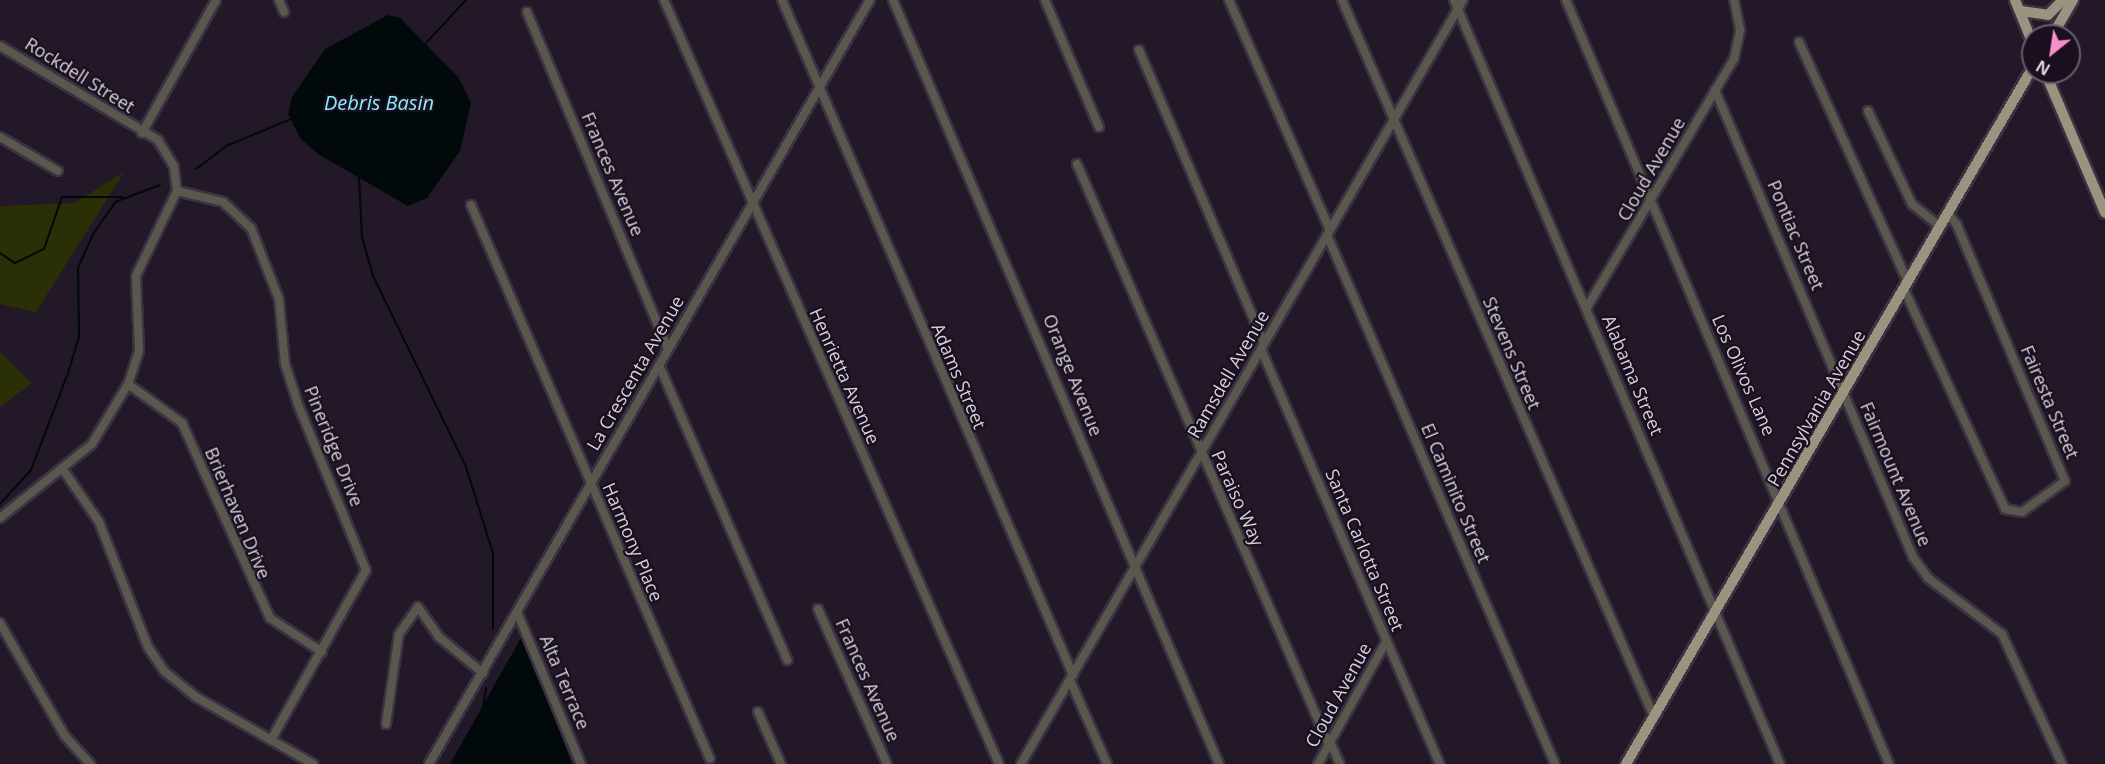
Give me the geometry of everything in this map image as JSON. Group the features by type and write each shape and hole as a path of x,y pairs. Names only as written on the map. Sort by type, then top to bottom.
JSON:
{"main road":[{"path":"2015,0 2026,24"},
{"path":"2021,11 2048,15 2063,0"},
{"path":"2059,24 2073,0"},
{"name":"Pennsylvania Avenue","path":"1626,764 2023,84"},
{"path":"2049,84 2105,213"}],"street":[{"path":"142,133 216,0"},
{"path":"279,0 284,12"},
{"name":"Henrietta Avenue","path":"664,0 752,206 999,764"},
{"name":"Adams Street","path":"782,0 1107,764"},
{"name":"La Crescenta Avenue","path":"429,764 870,0"},
{"name":"Orange Avenue","path":"893,0 1219,764"},
{"path":"1045,0 1100,127"},
{"name":"El Caminito Street","path":"1228,0 1555,764"},
{"name":"Stevens Street","path":"1342,0 1654,717"},
{"name":"Ramsdell Avenue","path":"1021,764 1393,120 1456,4 1463,0"},
{"name":"Los Olivos Lane","path":"1566,0 1889,764"},
{"name":"Cloud Avenue","path":"1586,309 1651,205 1739,43 1734,0"},
{"name":"Alabama Street","path":"1456,4 1780,764"},
{"name":"Frances Avenue","path":"527,12 668,349"},
{"path":"1799,42 1906,286"},
{"name":"Rockdell Street","path":"0,46 142,133 158,140 170,155 177,191"},
{"name":"Santa Carlotta Street","path":"1139,50 1386,642 1440,764"},
{"name":"Pontiac Street","path":"1715,90 1843,395"},
{"path":"1868,111 1912,204 1940,227"},
{"path":"0,137 58,171"},
{"name":"Paraiso Way","path":"1077,164 1201,453 1340,764"},
{"path":"0,518 64,471 92,444 128,384 139,351 136,276 177,191"},
{"name":"Pineridge Drive","path":"177,191 223,201 251,228 279,299 285,364 297,402 366,570 271,740"},
{"name":"Harmony Place","path":"471,205 710,759"},
{"name":"Fairesta Street","path":"1906,286 2005,509 2022,512 2065,481 1957,225 1948,213"},
{"path":"659,365 787,660"},
{"name":"Brierhaven Drive","path":"128,384 182,423 270,618 322,652"},
{"name":"Fairmount Avenue","path":"1843,395 1913,557 1928,578 2002,634 2062,764"},
{"path":"64,471 95,515 148,647 164,671 196,697 308,763"},
{"path":"386,724 399,634 418,607 439,637 483,673"},
{"name":"Frances Avenue","path":"818,609 887,764"},
{"name":"Alta Terrace","path":"517,612 581,764"},
{"path":"0,623 65,736 90,764"},
{"name":"Cloud Avenue","path":"1318,764 1386,642"},
{"path":"758,712 781,764"}],"green space":[{"path":"124,172 36,312 0,304 0,206 74,203"},
{"path":"0,352 32,383 0,407"}],"water":[{"name":"Debris Basin","path":"388,15 400,18 459,78 471,103 460,151 427,198 408,206 318,154 300,138 288,114 292,97 325,49"},
{"path":"522,636 572,764 450,764"}],"waterway":[{"path":"426,43 466,0"},
{"path":"196,169 226,146 291,119"},
{"path":"359,177 362,237 373,276 466,467 493,553 493,629"},
{"path":"0,504 31,470 68,373 79,337 78,268 93,234 115,202 160,185"},
{"path":"0,253 15,263 44,249 62,197 122,197"},
{"path":"483,708 486,688"}]}
